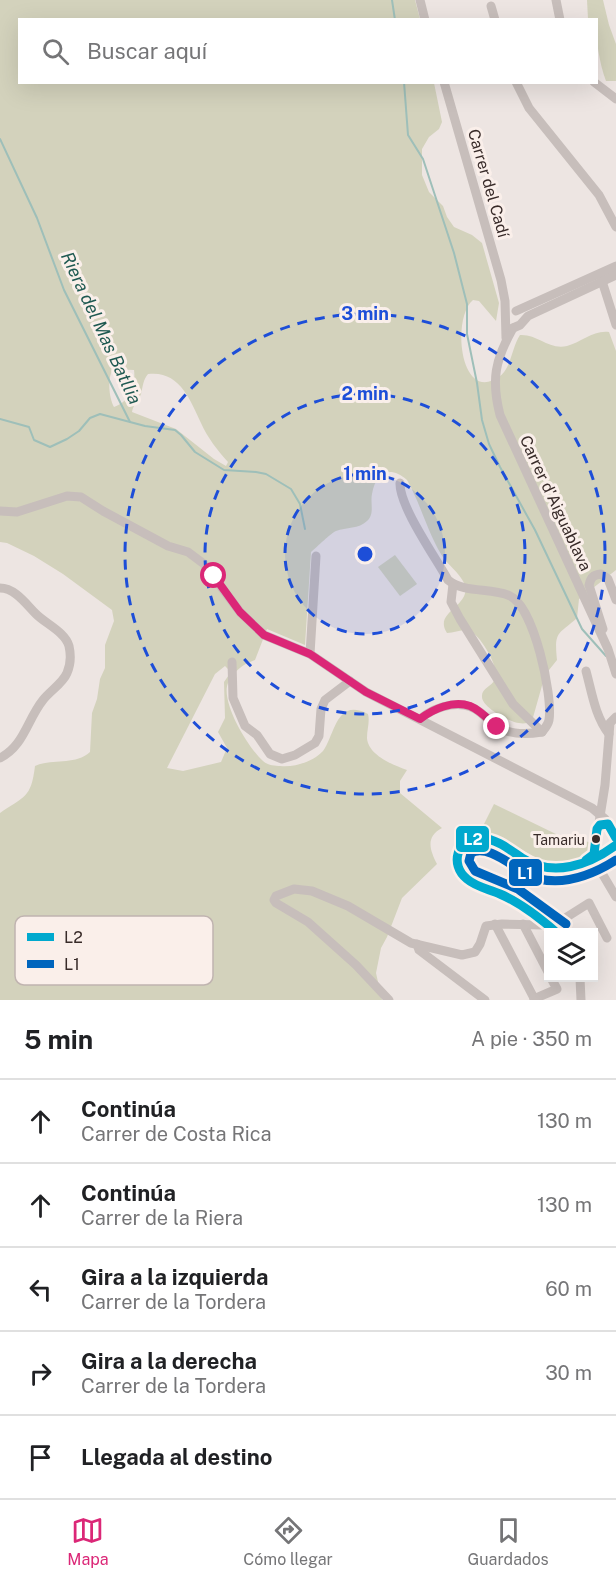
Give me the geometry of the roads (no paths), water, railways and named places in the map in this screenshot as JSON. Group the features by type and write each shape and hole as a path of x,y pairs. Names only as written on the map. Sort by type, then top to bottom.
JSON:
{"street":[{"path":"420,0 424,18"},
{"path":"556,0 560,18"},
{"path":"491,6 494,18"},
{"name":"Carrer del Cadí","path":"445,84 511,324 522,317 508,303 504,292"},
{"path":"517,84 529,108 599,195 616,226"},
{"path":"597,84 616,99"},
{"path":"616,266 515,311 510,311 511,324 616,275"},
{"path":"602,281 616,325"},
{"name":"Carrer d'Aiguablava","path":"511,324 496,365 495,381 500,415 608,649 616,674"},
{"path":"400,483 405,505 448,580 453,584 509,595 522,608 538,648 549,696 549,722 542,732"},
{"path":"0,511 17,512 68,496 81,497 103,512 168,546 188,552 204,564 240,612 258,630 272,639 310,654 350,681 600,813 616,838"},
{"path":"310,654 316,556"},
{"path":"608,649 589,585 591,578 601,574 608,579 616,600"},
{"path":"453,584 451,602 460,619 513,704 542,732"},
{"path":"0,588 7,588 14,592 45,623 62,635 68,642 71,655 67,675 41,703 18,745 11,753 0,758"},
{"path":"232,662 233,698 245,726 257,735 270,754 282,759 296,755 315,743 319,736 321,709 325,700 350,681"},
{"path":"586,671 597,712 609,734"},
{"path":"420,719 435,709 465,705 479,711 505,730 518,733 542,732"},
{"path":"616,717 610,723 607,764 591,857 616,897"},
{"path":"607,764 616,771"},
{"path":"552,928 505,896 464,878 456,857 457,849 467,839 493,840 540,867 554,869 570,868 616,845"},
{"path":"389,1000 356,965 308,922 276,903 274,900 276,896 294,889 312,891 348,906 403,940 467,956 478,949 486,926 523,924 545,925 551,928"},
{"path":"558,928 589,903 607,938"},
{"path":"495,924 534,999 557,989 553,982"},
{"path":"523,924 544,963"},
{"path":"417,944 419,950 485,1000"},
{"path":"580,982 581,1000"}],"waterway":[{"path":"392,0 395,18"},
{"path":"404,84 408,135 423,159 454,253 467,304 467,334 482,420 489,444 535,530 582,629 606,656"},
{"name":"Riera del Mas Batllia","path":"0,139 37,218 64,290 130,422"},
{"name":"Riera del Mas Batllia","path":"0,419 29,427 34,440 50,447 67,439 79,431 90,418 100,414 145,426 175,430 195,452 224,470 266,474 291,489 300,504 305,529"}],"place":[{"name":"Tamariu","path":"596,839"}]}
